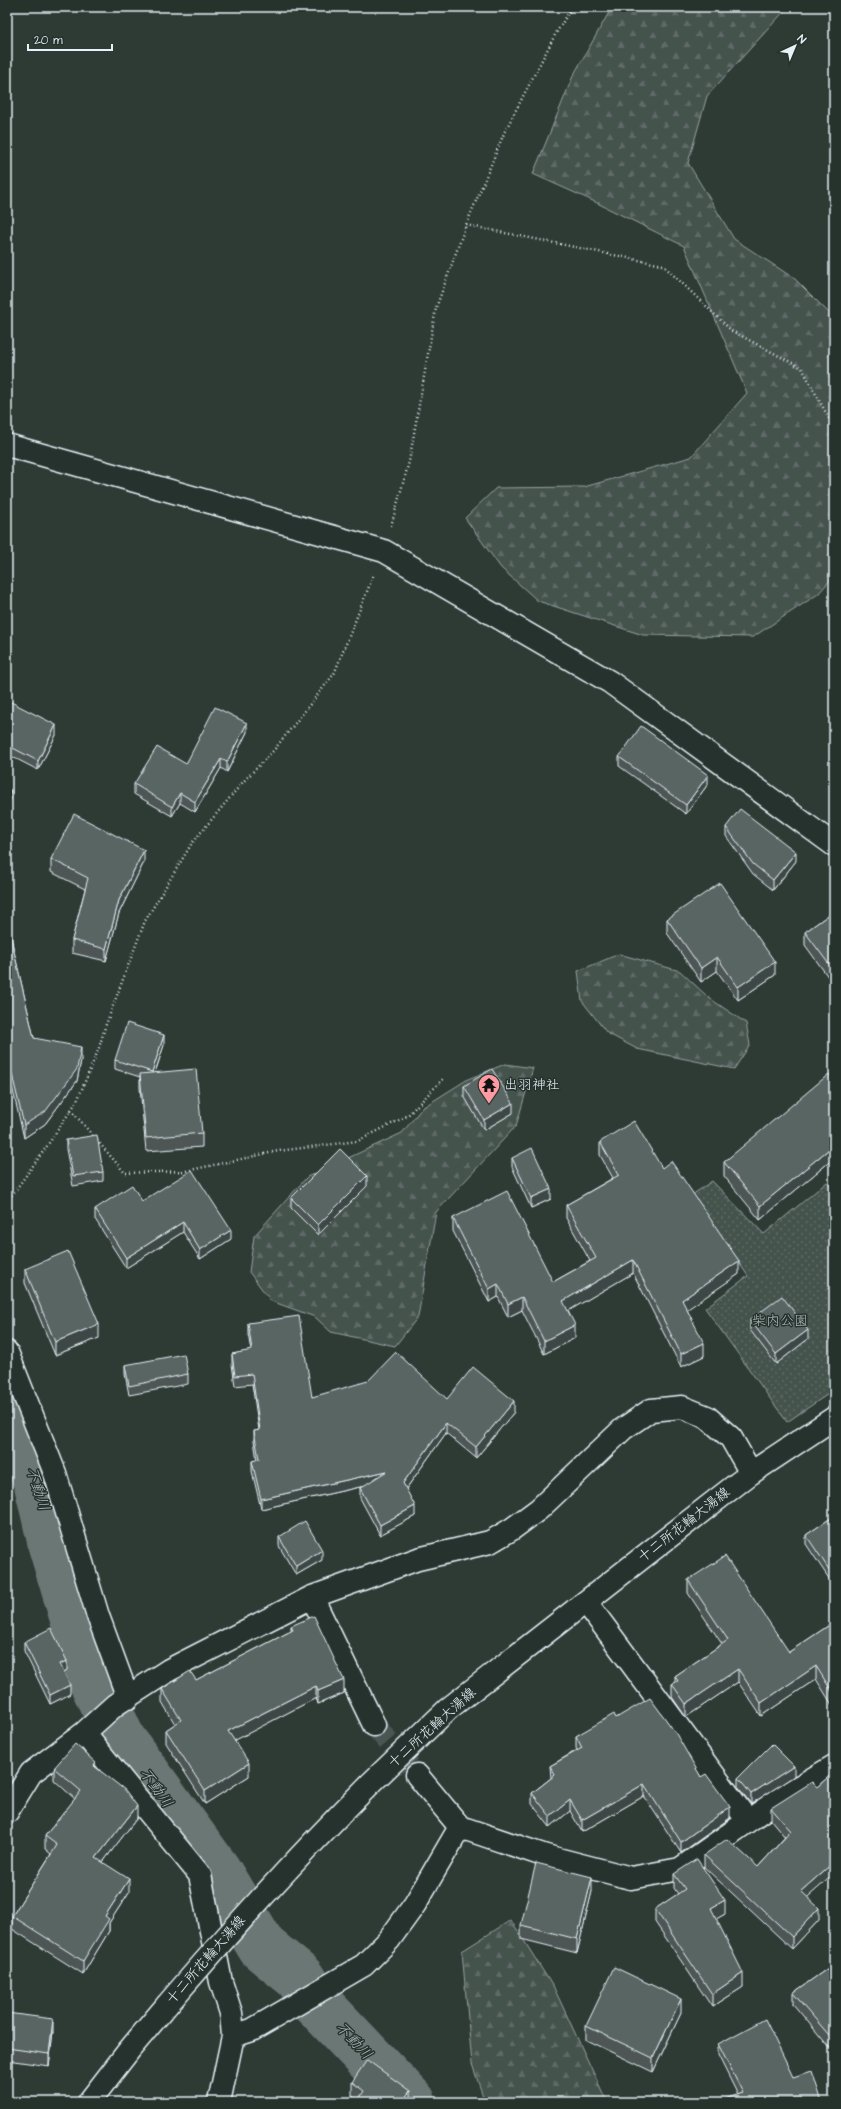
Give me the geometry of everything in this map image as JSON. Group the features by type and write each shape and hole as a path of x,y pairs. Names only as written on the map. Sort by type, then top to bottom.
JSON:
{"street":[{"path":"7,445 384,551 610,682 834,845"},
{"path":"7,1352 55,1473 122,1701"},
{"path":"7,1812 31,1773 122,1701 169,1670 312,1597 418,1559 490,1542 539,1509 623,1429 651,1410 682,1407 707,1417 731,1438 751,1473"},
{"name":"十二所花輪大湯線","path":"89,2102 130,2049 229,1932 314,1840 448,1709 751,1473 834,1418"},
{"path":"312,1597 374,1725"},
{"path":"586,1602 748,1821"},
{"path":"89,1728 200,1875 221,1982 230,2013 233,2036 219,2102"},
{"path":"417,1775 460,1827 546,1856 631,1878 680,1869 782,1797 834,1766"},
{"path":"233,2036 252,2030 364,1965 389,1940 415,1904 460,1827"}],"path":[{"path":"7,1202 77,1101 99,1048 105,1027 145,921 192,842 243,782 274,750 334,674 384,551 408,462 436,308 466,225 505,131 555,34 572,7"},
{"path":"466,225 663,265 732,331 802,368 834,428"},
{"path":"71,1110 125,1173 186,1171 278,1150 358,1141 407,1116 442,1079"}],"green space":[{"path":"612,7 788,7 707,96 688,163 734,239 795,279 834,318 834,576 818,594 753,637 643,635 538,601 501,568 465,518 496,488 584,487 691,457 747,393 684,246 593,201 533,174 573,76"},
{"path":"619,954 680,971 709,998 746,1023 750,1045 734,1069 637,1049 607,1033 582,1001 578,971"},
{"path":"505,1064 533,1068 516,1126 436,1212 418,1317 395,1346 331,1332 315,1317 271,1301 249,1272 254,1236 307,1177 402,1133 422,1108 468,1079"},
{"name":"柴内公園","path":"712,1181 764,1234 827,1182 834,1189 834,1390 787,1422 705,1308 748,1276 692,1195"},
{"path":"511,1920 555,1990 607,2102 485,2102 472,2064 462,1951"}],"building":[{"path":"9,701 56,725 38,761 7,745 7,706"},
{"path":"215,707 247,723 227,762 221,759 195,802 180,793 172,807 134,784 157,747 186,764"},
{"path":"641,726 708,775 686,805 619,757"},
{"path":"7,788 11,790 7,800"},
{"path":"740,809 796,852 773,880 753,864 726,827"},
{"path":"74,814 144,850 119,900 106,949 72,940 88,878 51,859"},
{"path":"720,883 775,962 738,987 717,957 701,968 667,919"},
{"path":"834,911 834,971 805,932"},
{"path":"7,921 34,1038 81,1047 77,1069 45,1112 24,1125 7,1053"},
{"path":"127,1023 164,1035 152,1072 115,1060"},
{"path":"196,1069 202,1133 146,1138 140,1074"},
{"path":"492,1069 513,1103 484,1120 464,1086"},
{"path":"829,1074 834,1080 834,1145 760,1206 724,1162"},
{"path":"634,1121 662,1168 671,1161 739,1261 682,1300 704,1343 681,1354 633,1260 563,1301 575,1325 544,1341 522,1297 508,1304 498,1284 489,1289 453,1218 507,1191 553,1282 596,1258 566,1205 619,1175 600,1142"},
{"path":"97,1135 103,1172 73,1176 66,1140"},
{"path":"532,1148 551,1189 531,1198 512,1158"},
{"path":"340,1149 367,1176 318,1225 291,1198"},
{"path":"192,1170 231,1230 200,1250 183,1222 126,1258 95,1209 132,1185 142,1201"},
{"path":"68,1251 99,1324 55,1342 25,1269"},
{"path":"782,1296 808,1330 776,1354 750,1320"},
{"path":"299,1316 312,1397 368,1381 396,1352 447,1399 473,1367 514,1401 476,1447 446,1423 403,1483 415,1506 380,1525 360,1488 387,1471 261,1499 252,1461 259,1459 254,1431 260,1430 252,1374 235,1376 232,1354 252,1350 248,1323"},
{"path":"184,1354 188,1374 129,1386 125,1365"},
{"path":"7,1511 10,1522 7,1523"},
{"path":"834,1516 834,1577 806,1535"},
{"path":"305,1521 322,1550 296,1566 279,1537"},
{"path":"725,1556 789,1652 834,1622 834,1695 816,1666 761,1703 738,1669 686,1704 672,1684 678,1681 675,1676 728,1640 688,1580"},
{"path":"314,1616 344,1680 318,1691 316,1686 228,1731 249,1763 205,1791 166,1730 181,1720 162,1689 190,1671 196,1680 293,1630 291,1626"},
{"path":"51,1628 67,1661 60,1664 70,1685 50,1695 24,1642"},
{"path":"650,1698 675,1732 701,1777 706,1774 730,1807 681,1842 644,1784 582,1820 570,1800 550,1816 532,1793 555,1775 550,1766 582,1748 576,1736 614,1714 616,1718"},
{"path":"75,1744 96,1763 94,1766 125,1790 137,1806 96,1858 129,1879 105,1916 109,1919 83,1961 12,1916 57,1845 45,1836 81,1791 54,1768"},
{"path":"772,1744 794,1766 751,1794 738,1778"},
{"path":"834,1772 834,1862 801,1891 819,1908 792,1937 704,1855 727,1839 758,1867 791,1831 771,1808 812,1782 817,1787"},
{"path":"697,1859 725,1900 711,1908 743,1973 712,1994 655,1909 685,1889 674,1874"},
{"path":"536,1863 592,1877 577,1939 521,1925"},
{"path":"834,1964 834,2041 793,1993"},
{"path":"614,1967 681,1999 653,2058 586,2026"},
{"path":"7,2002 9,2002 7,2013"},
{"path":"7,2013 53,2019 49,2054 7,2048"},
{"path":"765,2019 793,2077 812,2071 822,2102 715,2102 743,2093 718,2044"},
{"path":"367,2060 410,2091 402,2102 357,2102 364,2091 352,2082"}],"waterway":[{"name":"不動川","path":"7,1413 38,1480 54,1549 94,1682 121,1740 217,1872 262,1947 300,1978 313,1999 411,2102"}],"tunnel":[{"path":"374,1725 417,1775"}],"place":[{"name":"出羽神社","path":"489,1104"}]}
